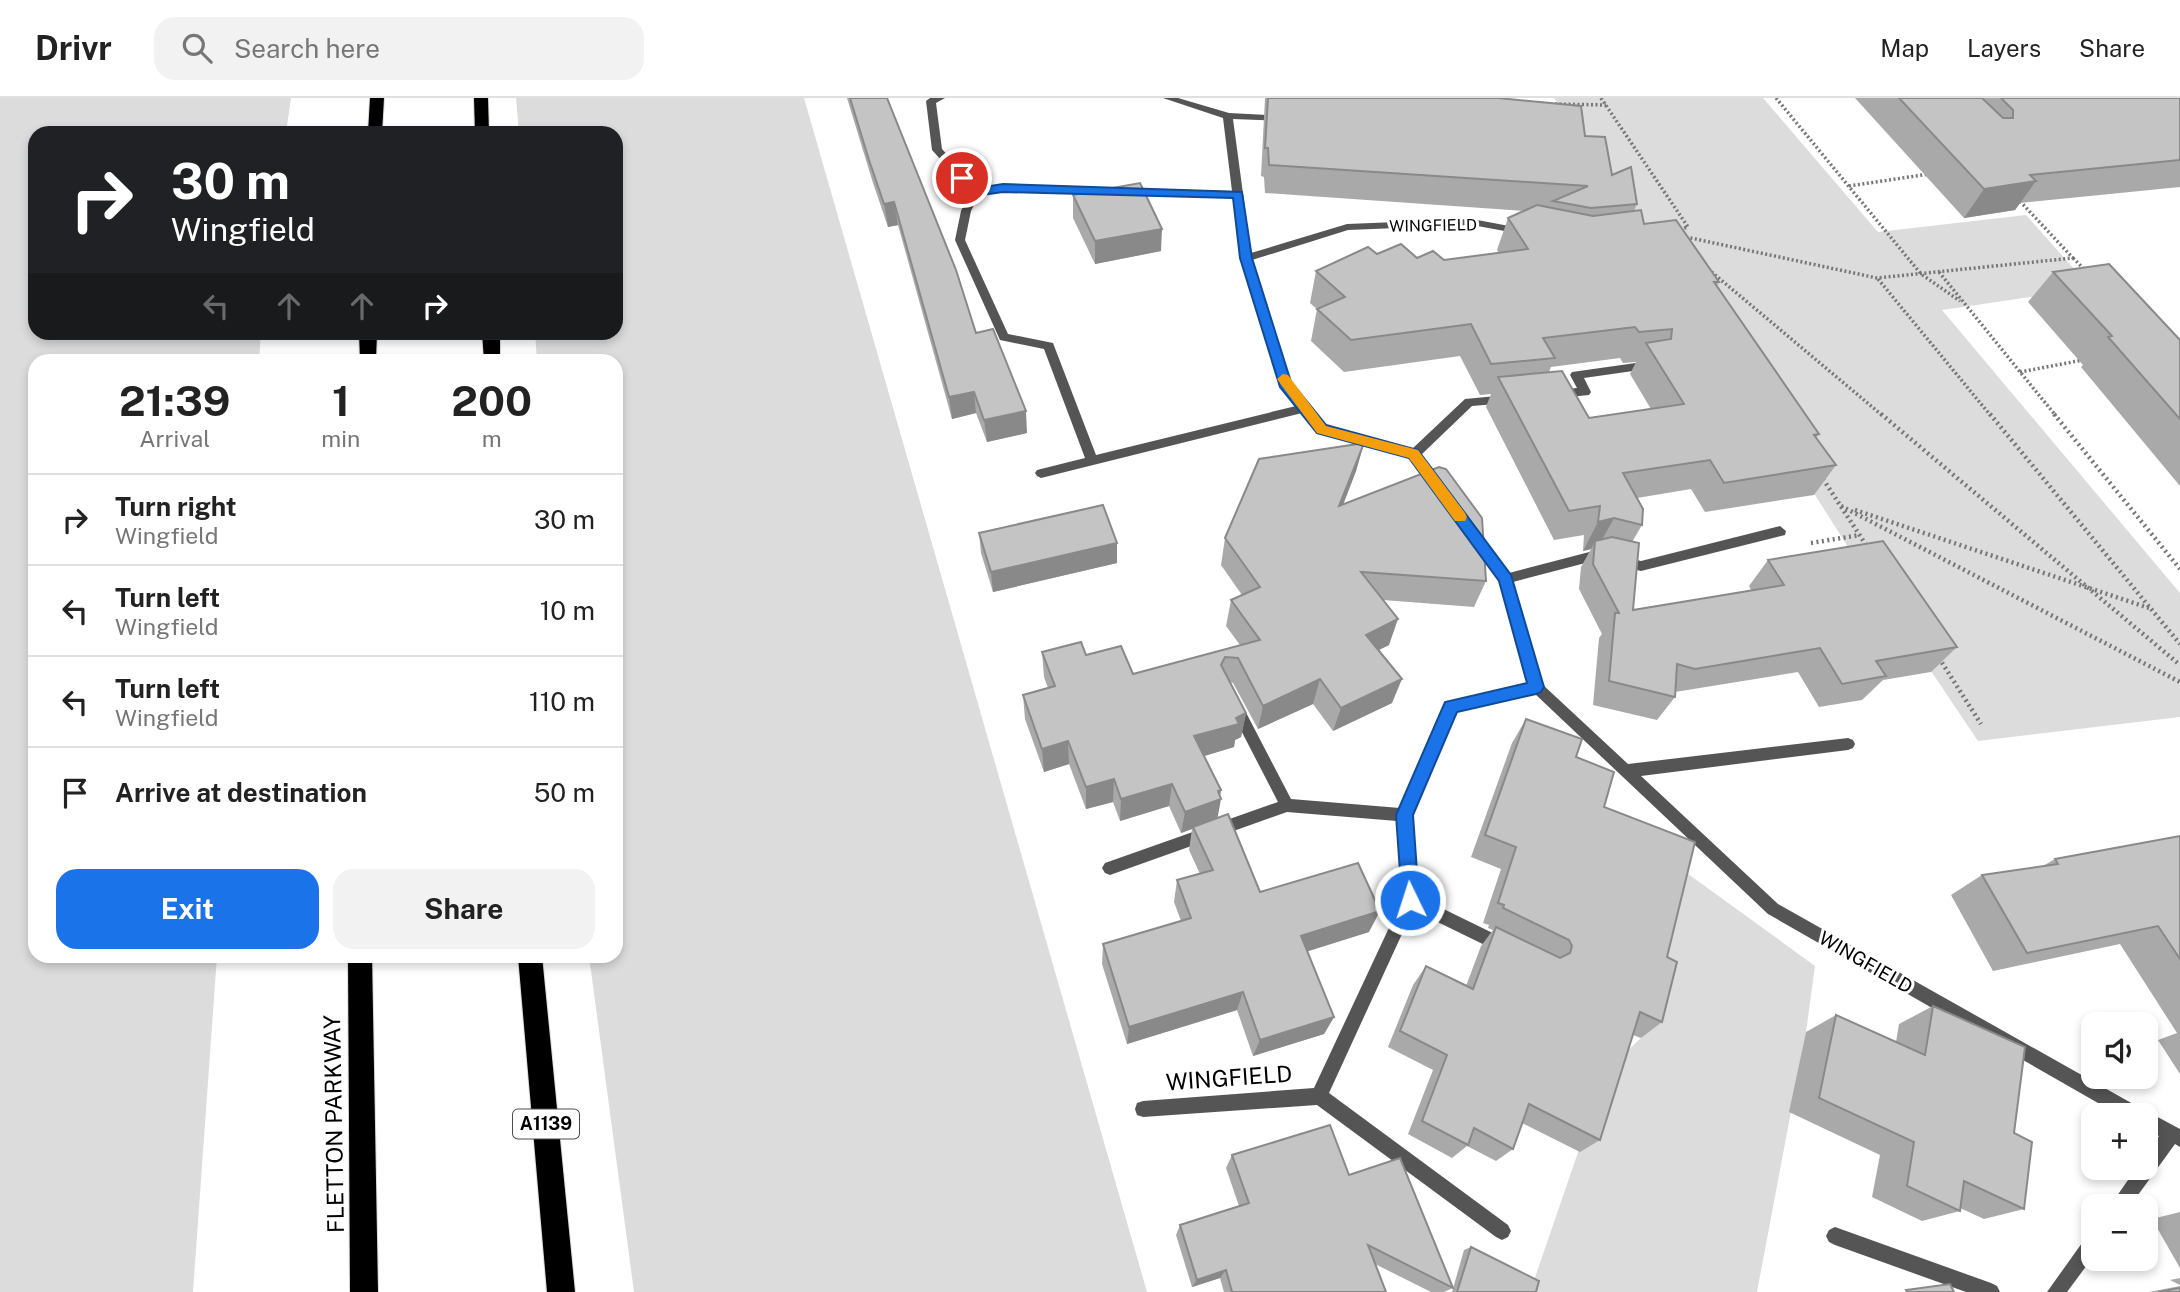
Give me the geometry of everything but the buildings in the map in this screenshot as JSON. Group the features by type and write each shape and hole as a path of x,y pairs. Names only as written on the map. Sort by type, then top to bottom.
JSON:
{"highway":[{"path":"375,126 377,98"},
{"path":"481,98 482,126"},
{"name":"FLETTON PARKWAY","path":"360,963 364,1292"},
{"name":"A1139","path":"531,963 561,1292"}],"street":[{"path":"940,98 931,101 937,150 975,192"},
{"path":"1176,99 1228,116 1291,118"},
{"path":"1228,116 1246,258 1285,384 1322,429 1413,454 1444,496"},
{"path":"975,192 1003,188 1238,194"},
{"path":"975,192 966,211 960,240 1004,337 1049,346 1092,461"},
{"name":"WINGFIELD","path":"1246,258 1347,227 1472,222 1539,235"},
{"path":"1547,395 1585,392 1576,375 1650,365"},
{"path":"1413,454 1469,402 1521,398"},
{"path":"1041,473 1304,408"},
{"path":"1467,527 1506,579 1536,687"},
{"path":"1506,579 1597,555 1641,566 1780,531"},
{"name":"WINGFIELD","path":"1319,1096 1410,900 1404,815 1451,707 1536,687 1773,909 2115,1103"},
{"path":"1226,688 1287,805"},
{"path":"1625,771 1848,744"},
{"path":"1110,868 1287,805 1404,815"},
{"path":"1410,900 1520,954"},
{"name":"WINGFIELD","path":"1143,1109 1319,1096 1502,1231"},
{"path":"2129,1194 2175,1136 2158,1127"},
{"path":"1835,1236 1991,1292"},
{"path":"2056,1292 2081,1258"}],"path":[{"path":"1601,98 1688,228 1664,232"},
{"path":"1776,98 1921,274 1966,305"},
{"path":"1545,103 1606,105"},
{"path":"1849,186 1930,173"},
{"path":"2011,192 2092,277"},
{"path":"1677,235 1877,278 2073,258"},
{"path":"1707,268 2180,665"},
{"path":"1939,272 2180,569"},
{"path":"1877,278 2180,644"},
{"path":"2020,372 2089,359"},
{"path":"1819,473 1874,557"},
{"path":"1841,506 2150,608"},
{"path":"1841,506 2180,682"},
{"path":"1780,531 1792,546 1860,535"},
{"path":"1938,657 1981,724"}],"shaded area":[{"path":"0,98 291,98 287,126 28,126 28,340 260,340 259,354 28,354 28,963 216,963 193,1292 0,1292"},
{"path":"516,98 804,98 1147,1292 634,1292 590,963 623,963 623,354 537,354 536,340 623,340 623,126 518,126"},
{"path":"1554,98 1763,98 1878,232 2026,215 2091,288 1942,310 2180,593 2180,717 1978,741 1855,558 1661,252"},
{"path":"1673,863 1815,966 1806,1032 1757,1292 1530,1292 1606,1071 1641,1038"}],"slow traffic":[{"path":"1283,379 1322,429 1413,454 1460,517"}],"route":[{"path":"962,178 975,192 1003,188 1238,194 1246,258 1285,384 1322,429 1413,454 1506,579 1536,687 1451,707 1404,815 1410,900"}]}
